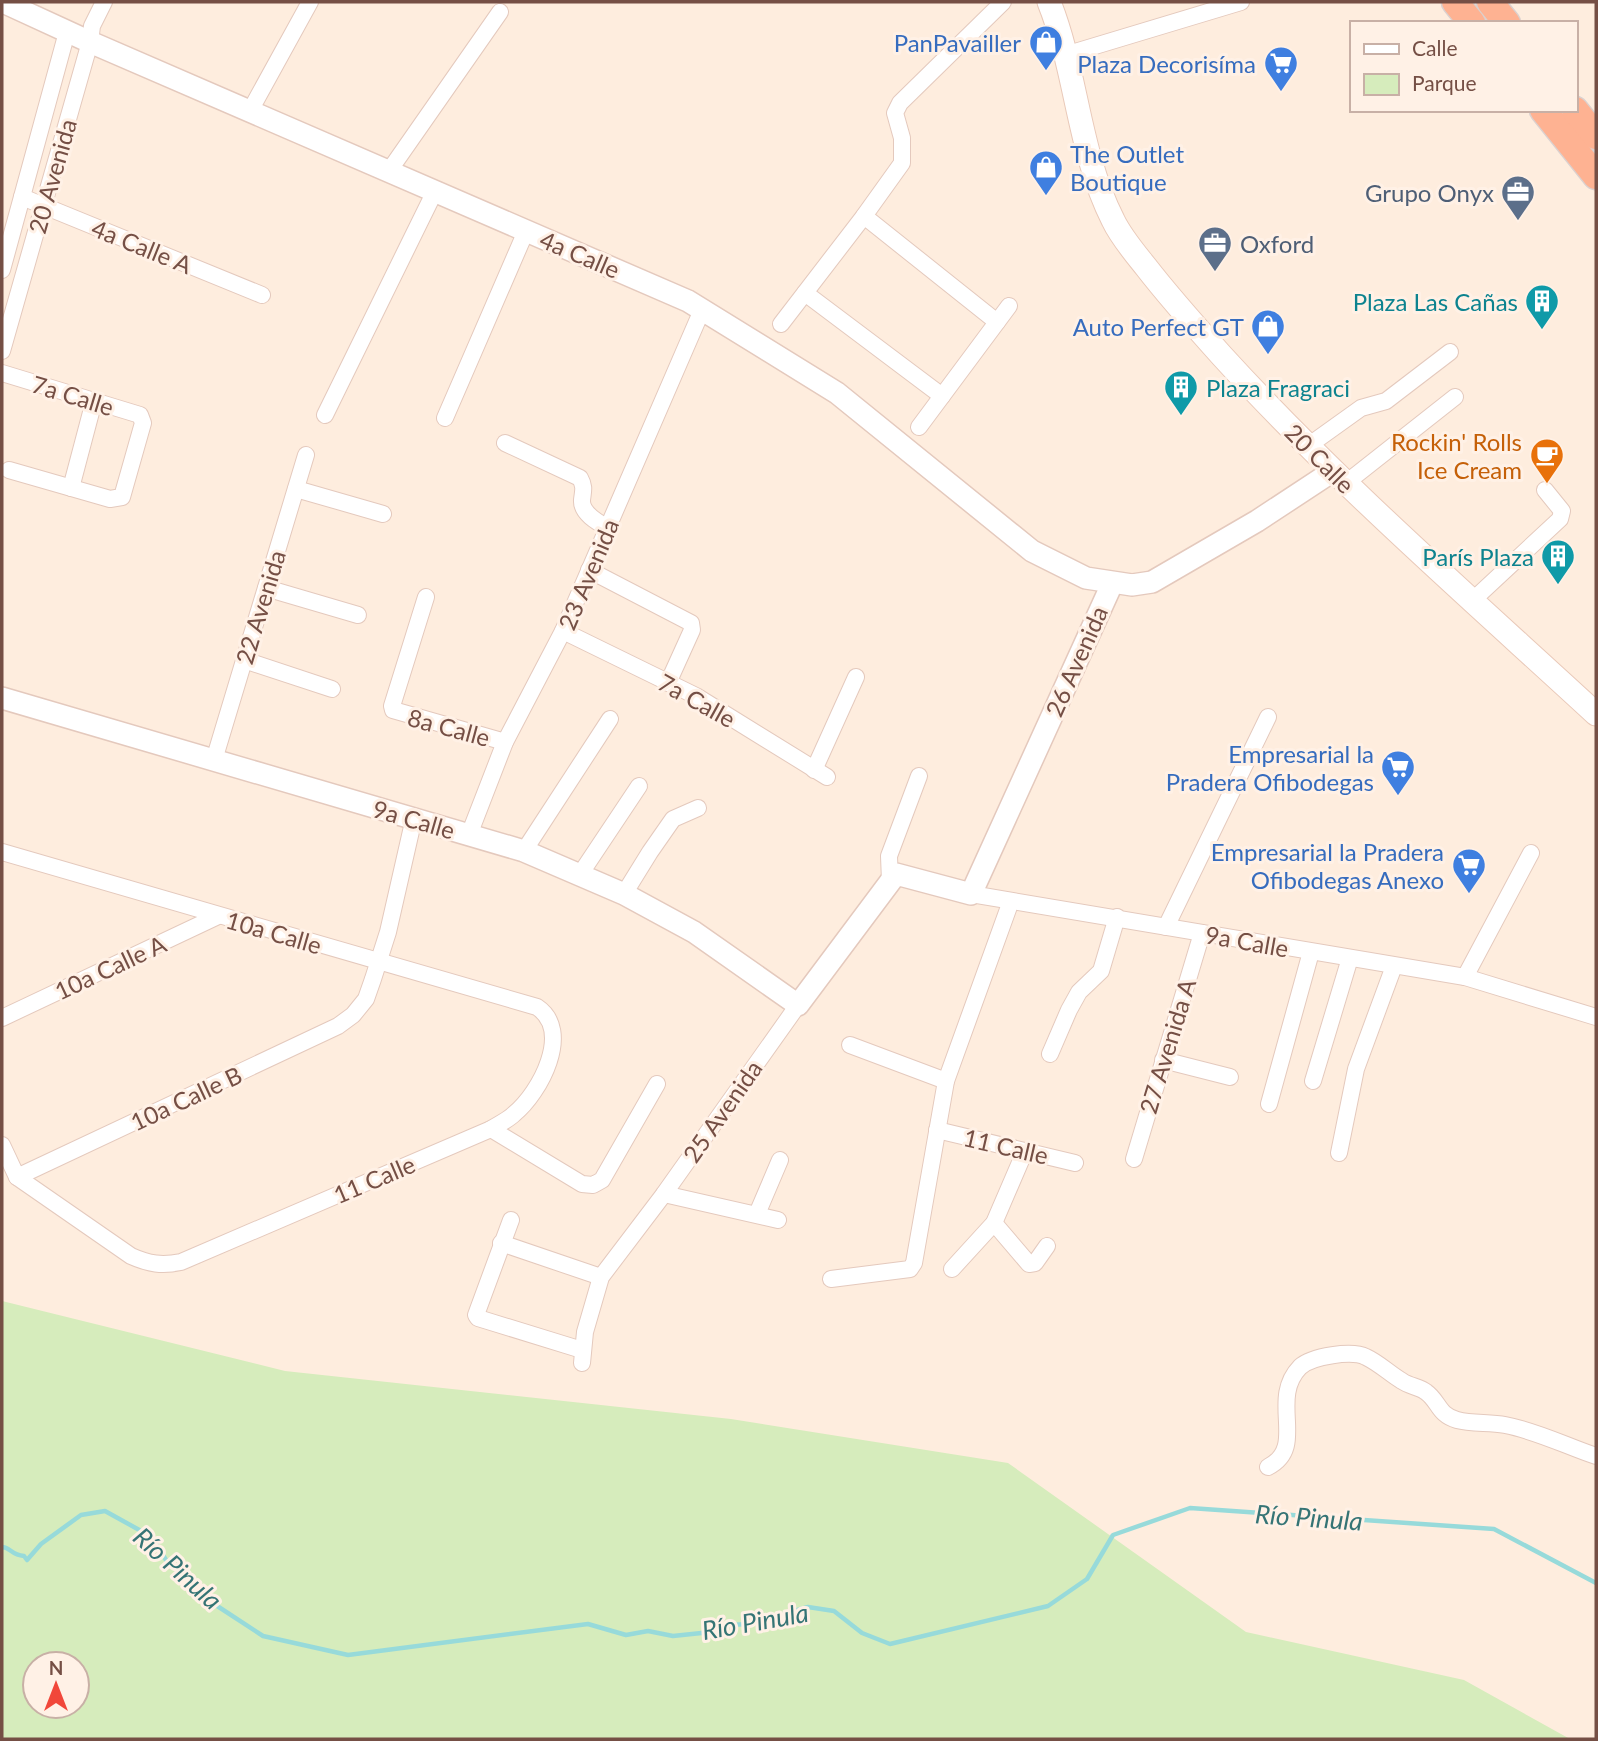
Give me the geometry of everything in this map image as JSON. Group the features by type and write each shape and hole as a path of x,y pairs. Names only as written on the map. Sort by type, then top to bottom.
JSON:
{"highway":[{"path":"1455,2 1470,21"},
{"path":"1490,2 1505,21"},
{"path":"1545,112 1596,176"}],"main road":[{"name":"20 Calle","path":"1049,2 1058,23 1099,191 1114,222 1173,302 1308,446 1596,714"}],"street":[{"name":"4a Calle","path":"3,2 688,301 837,393 1032,551 1086,578 1112,584"},
{"name":"20 Avenida","path":"2,351 90,42 92,26 104,2"},
{"path":"250,111 310,2"},
{"path":"781,324 902,163 902,138 895,113 900,103 1003,2"},
{"path":"1065,55 1241,2"},
{"path":"389,172 500,12"},
{"name":"20 Avenida","path":"2,270 67,32"},
{"path":"325,415 435,191"},
{"name":"4a Calle A","path":"22,197 262,295"},
{"path":"864,216 997,322"},
{"path":"445,418 526,231"},
{"path":"805,293 942,396"},
{"path":"919,427 1009,306"},
{"name":"23 Avenida","path":"469,835 505,742 563,631 702,310"},
{"path":"1308,446 1361,408 1386,401 1450,352"},
{"name":"7a Calle","path":"2,373 140,415 142,418 122,497 110,499 71,488"},
{"path":"1340,477 1455,397"},
{"path":"9,470 71,488 94,401"},
{"path":"505,443 580,478 584,489 581,503 584,511 607,528"},
{"name":"22 Avenida","path":"214,760 306,455"},
{"name":"26 Avenida","path":"971,894 1112,584 1141,585 1152,582 1340,477"},
{"path":"296,489 383,514"},
{"path":"1472,601 1560,519 1562,511 1545,490"},
{"path":"589,570 691,623 692,630 668,682"},
{"path":"266,588 358,615"},
{"name":"8a Calle","path":"426,597 393,710 505,742"},
{"name":"7a Calle","path":"563,631 696,696 820,774 856,677"},
{"path":"244,660 332,689"},
{"name":"9a Calle","path":"2,698 524,851 581,873 694,932 798,1005"},
{"path":"1166,927 1268,717"},
{"path":"524,851 610,719"},
{"path":"893,878 889,856 919,776"},
{"path":"581,873 639,786"},
{"path":"624,894 673,819 698,808"},
{"path":"379,961 414,818"},
{"name":"10a Calle","path":"2,852 537,1007 546,1013"},
{"path":"1465,977 1531,853"},
{"name":"9a Calle","path":"893,878 1011,901 1465,977 1596,1017"},
{"name":"25 Avenida","path":"501,1243 476,1311 478,1318 582,1357 585,1332 601,1277 893,878"},
{"path":"831,1279 910,1269 914,1263 915,1217 937,1130 946,1081 1011,901"},
{"name":"10a Calle A","path":"2,1018 218,916"},
{"path":"1050,1054 1079,992 1101,971 1117,917"},
{"name":"27 Avenida A","path":"1134,1159 1202,933"},
{"path":"1269,1104 1311,952"},
{"path":"1312,1081 1350,958"},
{"name":"10a Calle B","path":"17,1177 338,1026 353,1015 366,999 379,961"},
{"path":"1339,1153 1356,1069 1394,966"},
{"name":"11 Calle","path":"17,1177 131,1256 146,1263 165,1265 181,1262 491,1129 513,1116 537,1088 550,1057 554,1034 546,1013"},
{"path":"850,1045 946,1081"},
{"path":"1163,1060 1230,1077"},
{"path":"491,1129 582,1184 593,1185 602,1180 657,1084"},
{"name":"11 Calle","path":"937,1130 1076,1163"},
{"path":"2,1145 17,1177"},
{"path":"952,1269 994,1223 1025,1151"},
{"path":"757,1214 780,1160"},
{"path":"664,1194 778,1220"},
{"path":"511,1220 501,1243 601,1277"},
{"path":"994,1223 1029,1264 1035,1263 1047,1245"},
{"path":"1268,1467 1279,1461 1286,1451 1285,1400 1291,1379 1306,1362 1334,1354 1364,1355 1405,1383 1426,1392 1437,1408 1457,1420 1505,1425 1538,1433 1596,1456"}],"green space":[{"path":"2,1301 285,1371 731,1419 1008,1463 1246,1632 1464,1680 1570,1739 2,1739"}],"waterway":[{"name":"Río Pinula","path":"2,1547 24,1556 27,1560 41,1544 81,1515 105,1511 152,1537 166,1560 208,1600 263,1636 348,1655 588,1624 626,1635 648,1631 673,1636 711,1632 808,1607 834,1611 862,1633 890,1644 1048,1606 1087,1579 1113,1535 1190,1508 1494,1529 1596,1583"}],"place":[{"name":"PanPavailler","path":"1046,72"},
{"name":"Plaza Decorisíma","path":"1281,93"},
{"name":"The Outlet Boutique","path":"1046,197"},
{"name":"Grupo Onyx","path":"1518,222"},
{"name":"Oxford","path":"1215,273"},
{"name":"Plaza Las Cañas","path":"1542,331"},
{"name":"Auto Perfect GT","path":"1268,356"},
{"name":"Plaza Fragraci","path":"1181,417"},
{"name":"Rockin' Rolls Ice Cream","path":"1547,485"},
{"name":"París Plaza","path":"1558,586"},
{"name":"Empresarial la Pradera Ofibodegas","path":"1398,797"},
{"name":"Empresarial la Pradera Ofibodegas Anexo","path":"1469,895"}]}
